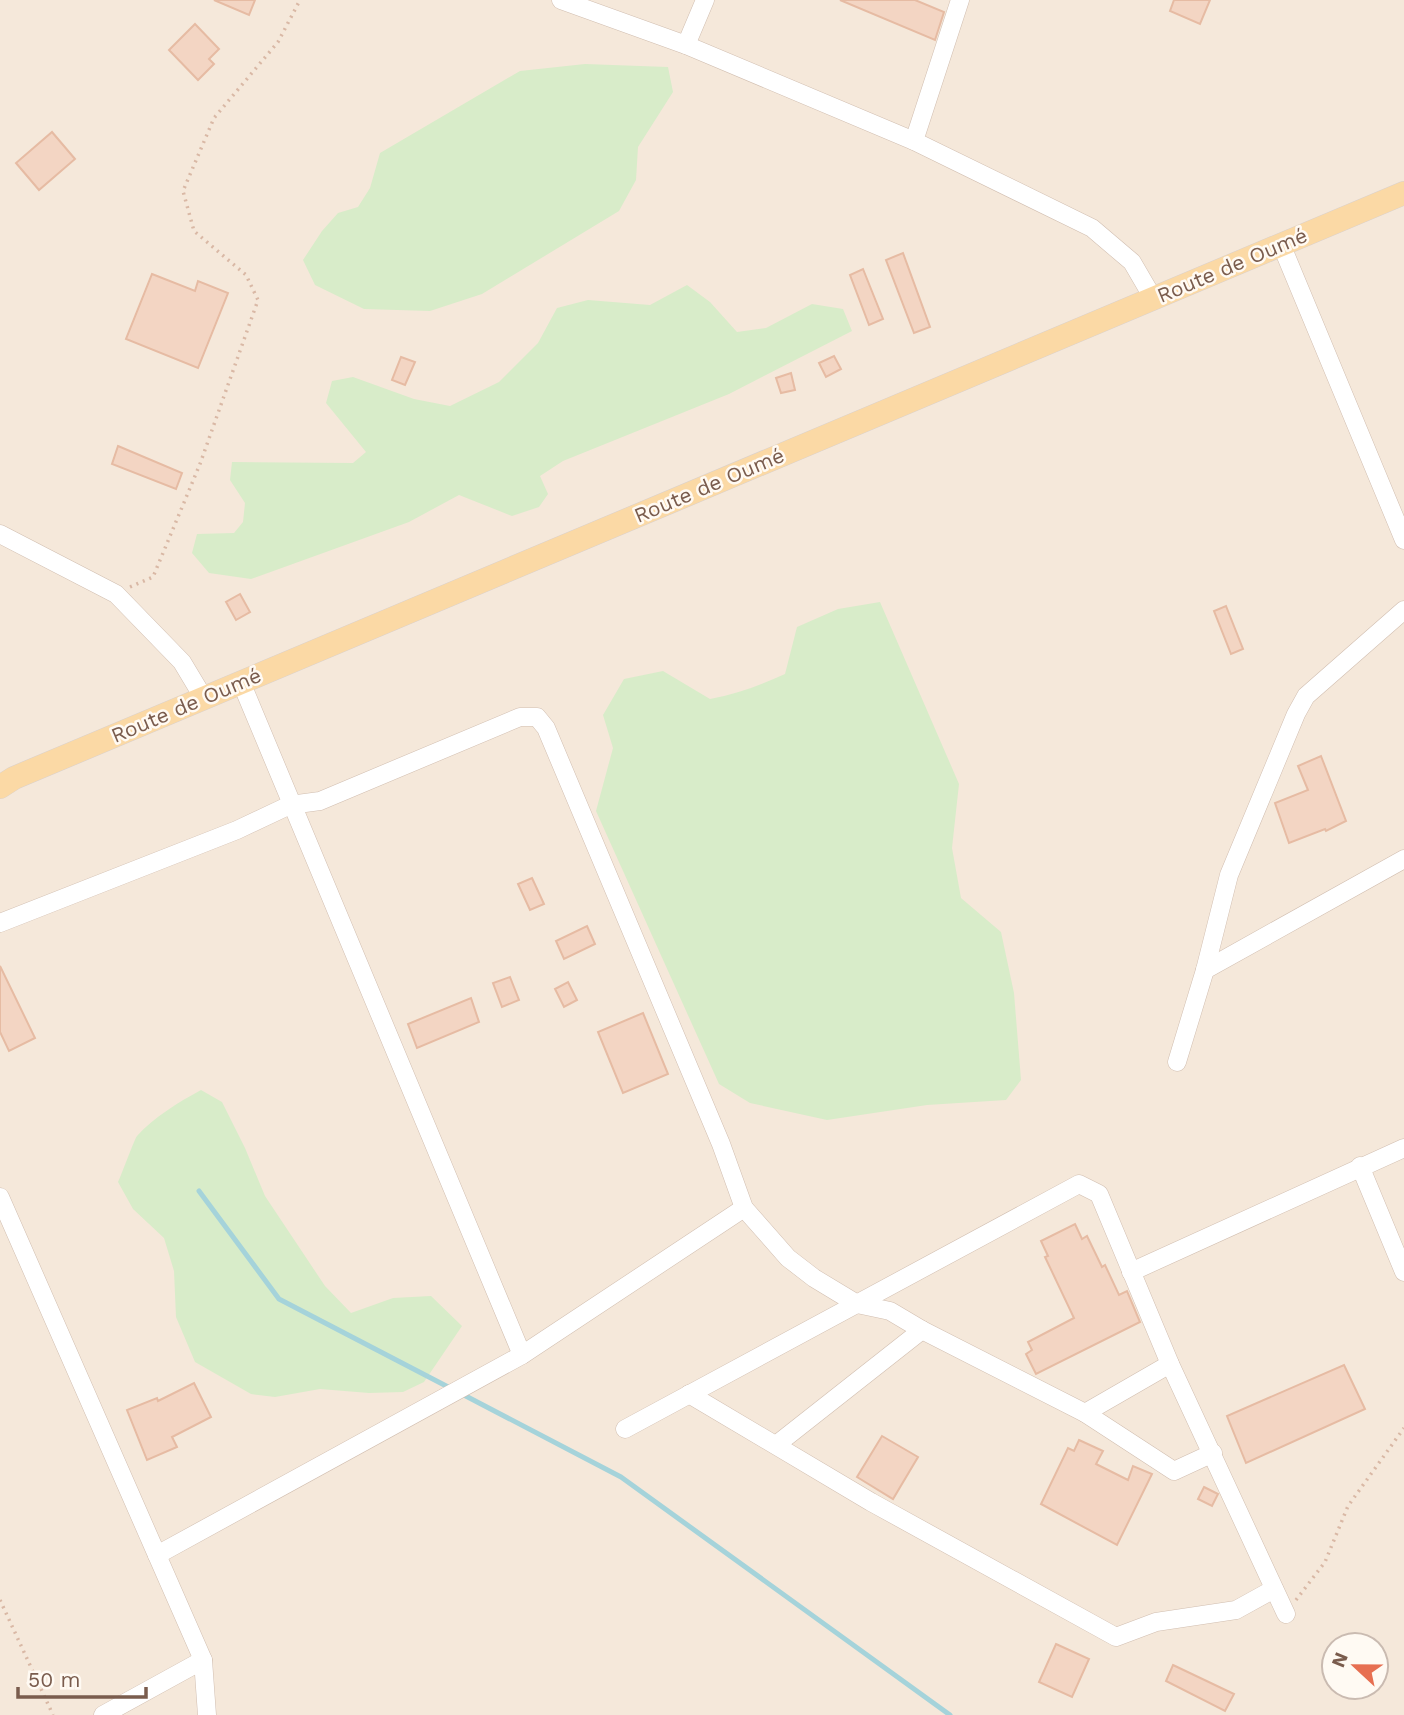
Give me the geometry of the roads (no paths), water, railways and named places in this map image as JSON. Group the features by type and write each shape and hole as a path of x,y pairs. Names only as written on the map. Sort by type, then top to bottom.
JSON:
{"main road":[{"name":"Route de Oumé","path":"5,782 1404,193"}],"street":[{"path":"561,0 686,45 914,141 1092,228 1132,262 1153,298"},
{"path":"686,45 705,0"},
{"path":"914,141 960,0"},
{"path":"1281,244 1404,540"},
{"path":"0,534 116,593 182,662 203,697"},
{"path":"1177,1062 1205,970 1229,874 1296,714 1306,696 1404,610"},
{"path":"241,682 290,805 522,1355"},
{"path":"0,923 225,835 290,805 320,801 520,717 537,717 546,728 721,1144 744,1208 788,1258 814,1278 857,1304 890,1311 1085,1413 1174,1471 1213,1453"},
{"path":"1205,970 1404,859"},
{"path":"1131,1272 1404,1148"},
{"path":"1360,1166 1404,1272"},
{"path":"625,1429 1079,1184 1099,1194 1170,1364 1286,1614"},
{"path":"0,1197 203,1660 207,1715"},
{"path":"157,1555 522,1355 744,1208"},
{"path":"776,1445 922,1330"},
{"path":"1085,1413 1170,1364"},
{"path":"690,1394 980,1564 1116,1637 1156,1622 1236,1610 1274,1589"},
{"path":"103,1715 203,1660"}],"waterway":[{"path":"199,1191 279,1299 452,1389"},
{"path":"460,1393 621,1477 950,1715"}]}
